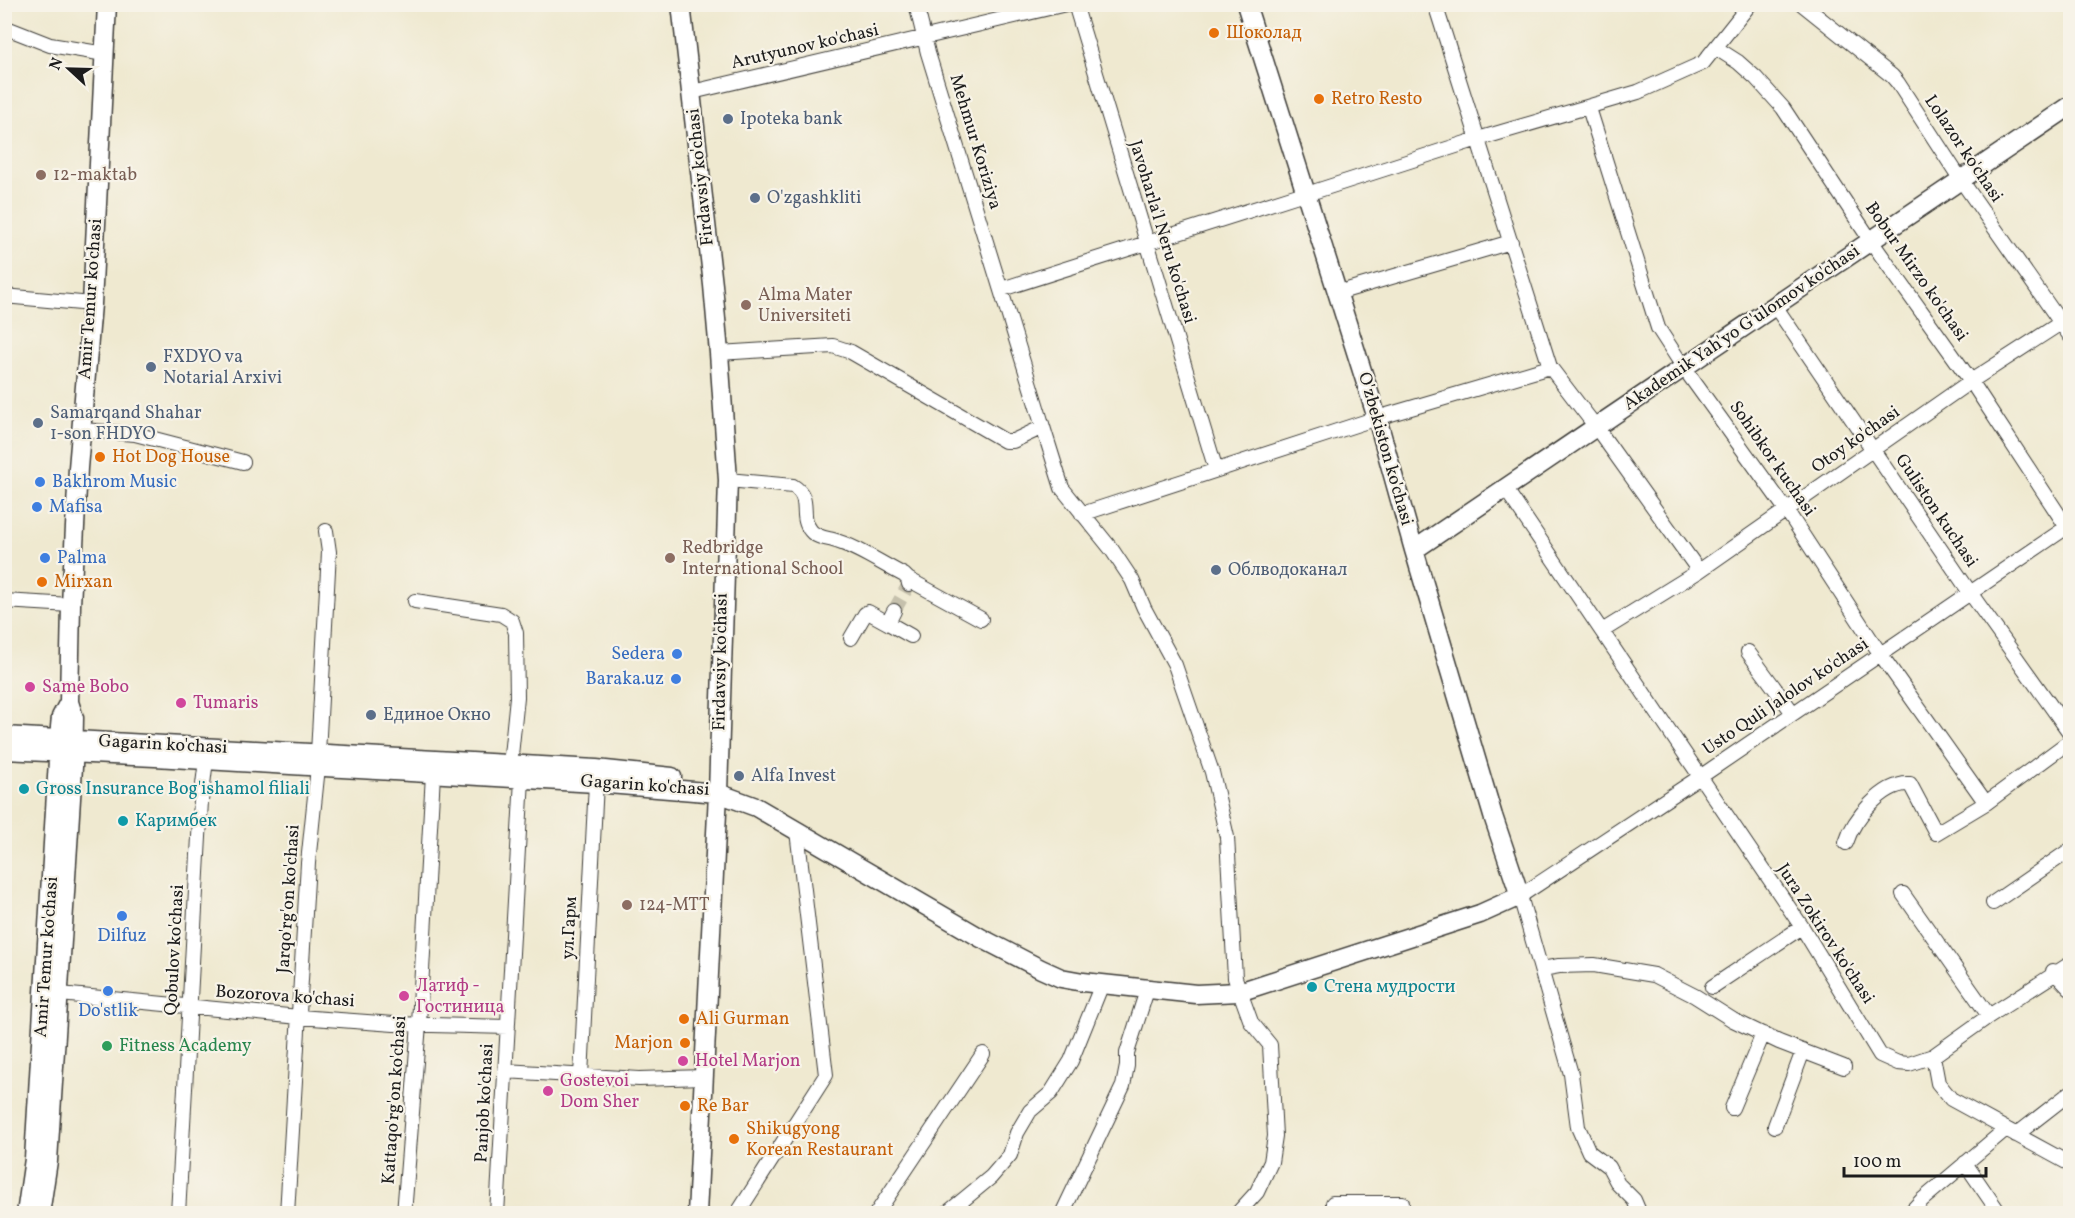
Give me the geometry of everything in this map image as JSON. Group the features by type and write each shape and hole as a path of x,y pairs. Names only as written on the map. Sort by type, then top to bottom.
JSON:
{"main road":[{"name":"Amir Temur ko'chasi","path":"26,1214 34,1159 66,747 74,718 69,702 71,605 78,468 92,304 107,4"},
{"name":"Firdavsiy ko'chasi","path":"681,4 720,352 728,480 718,793 697,1214"},
{"name":"O'zbekiston ko'chasi","path":"1246,4 1377,418 1493,816 1520,896"},
{"name":"Akademik Yah'yo G'ulomov ko'chasi","path":"1414,550 2070,106"},
{"name":"Gagarin ko'chasi","path":"4,736 66,747 206,760 318,760 433,774 596,783 718,793"},
{"name":"Amir Temur ko'chasi","path":"40,1214 48,1161 60,994 66,747"},
{"name":"Gagarin ko'chasi","path":"4,750 66,747 318,760 596,769 701,781 718,793"},
{"path":"718,793 756,807 981,938 1041,969 1061,978 1102,984 1148,987 1196,994 1239,992 1480,914 1520,896"}],"street":[{"name":"Mehmur Koriziya","path":"916,4 924,38 1062,488 1112,550 1132,580 1143,608 1175,665 1212,772 1227,837 1231,883 1233,967 1239,992 1251,1022 1270,1045 1275,1137 1271,1162 1257,1191 1237,1214"},
{"name":"Arutyunov ko'chasi","path":"692,92 1066,4"},
{"name":"Javoharla'l Neru ko'chasi","path":"1075,4 1216,470"},
{"path":"1435,4 1550,367 1700,571"},
{"path":"1002,289 1296,195 1638,92 1703,63 1750,4"},
{"name":"Lolazor ko'chasi","path":"1802,4 1892,76 1961,180 2066,320 2070,336"},
{"path":"4,27 50,45 105,54"},
{"name":"Bobur Mirzo ko'chasi","path":"1716,48 1738,62 1756,78 1783,108 1871,242 1971,381 2069,528"},
{"name":"Sohibkor kuchasi","path":"1589,108 1658,328 1787,511 1881,655 1986,803"},
{"path":"1337,293 1510,242"},
{"path":"4,296 92,304"},
{"name":"Guliston kuchasi","path":"1775,306 1971,594 2070,734"},
{"name":"Otoy ko'chasi","path":"1602,631 1700,571 1971,381 2066,320"},
{"path":"720,352 833,345 851,352 1005,441 1013,441 1043,427"},
{"path":"1082,514 1377,418 1550,367"},
{"path":"82,430 135,434 243,462"},
{"path":"728,480 793,486 801,491 806,520 810,530 817,535 849,544 909,582 981,620"},
{"name":"Jura Zokirov ko'chasi","path":"1504,488 1802,927 1880,1055 1898,1063 1909,1064 1938,1053"},
{"name":"Usto Quli Jalolov ko'chasi","path":"1520,896 2069,528"},
{"name":"Jarqo'rg'on ko'chasi","path":"287,1214 308,863 318,760 329,552 326,531"},
{"path":"4,601 71,605"},
{"path":"415,601 501,614 512,621 516,633 517,697 510,765"},
{"path":"851,638 868,612 891,617 911,636"},
{"path":"1748,652 1793,713"},
{"path":"1846,843 1854,823 1867,807 1891,790 1906,784 1913,787 1936,833 1986,803 2070,741"},
{"name":"Qobulov ko'chasi","path":"178,1214 201,801 206,760"},
{"name":"Kattaqo'rg'on ko'chasi","path":"404,1214 419,1024 433,774"},
{"name":"Panjob ko'chasi","path":"497,1214 522,779"},
{"name":"ул.Гарм","path":"581,1076 596,783"},
{"path":"737,1214 826,1075 797,831"},
{"path":"1993,903 2070,850"},
{"path":"1903,894 1989,1016"},
{"path":"1520,896 1571,1074 1578,1127 1589,1152 1609,1167 1618,1184 1634,1200 1640,1214"},
{"path":"1712,987 1802,927"},
{"path":"2070,964 1989,1016 1938,1053 1938,1083 1951,1099 2070,1164"},
{"path":"1542,969 1594,965 1654,975 1695,996 1733,1020 1844,1067"},
{"path":"2055,972 2070,989"},
{"path":"946,1214 991,1177 1010,1155 1017,1133 1030,1111 1051,1093 1071,1061 1102,984"},
{"path":"1062,1214 1123,1086 1127,1053 1148,987"},
{"name":"Bozorova ko'chasi","path":"60,994 299,1017 508,1027"},
{"path":"1732,1108 1763,1034"},
{"path":"1775,1126 1803,1051"},
{"path":"876,1214 983,1054"},
{"path":"505,1071 639,1079 704,1077"},
{"path":"1909,1214 1965,1163 2070,1094"},
{"path":"1965,1163 2000,1214"},
{"path":"1335,1214 1333,1203 1402,1203"}],"tunnel":[{"path":"894,611 909,584"}],"place":[{"name":"Шоколад","path":"1214,33"},
{"name":"Retro Resto","path":"1319,99"},
{"name":"Ipoteka bank","path":"728,119"},
{"name":"12-maktab","path":"41,175"},
{"name":"O'zgashkliti","path":"755,198"},
{"name":"Alma Mater Universiteti","path":"746,305"},
{"name":"FXDYO va Notarial Arxivi","path":"151,367"},
{"name":"Samarqand Shahar 1-son FHDYO","path":"38,423"},
{"name":"Hot Dog House","path":"100,457"},
{"name":"Bakhrom Music","path":"40,482"},
{"name":"Mafisa","path":"37,507"},
{"name":"Palma","path":"45,558"},
{"name":"Redbridge International School","path":"670,558"},
{"name":"Облводоканал","path":"1216,570"},
{"name":"Mirxan","path":"42,582"},
{"name":"Sedera","path":"677,654"},
{"name":"Baraka.uz","path":"676,679"},
{"name":"Same Bobo","path":"30,687"},
{"name":"Tumaris","path":"181,703"},
{"name":"Единое Окно","path":"371,715"},
{"name":"Alfa Invest","path":"739,776"},
{"name":"Gross Insurance Bog'ishamol filiali","path":"24,789"},
{"name":"Каримбек","path":"123,821"},
{"name":"124-MTT","path":"627,905"},
{"name":"Dilfuz","path":"122,916"},
{"name":"Стена мудрости","path":"1312,987"},
{"name":"Do'stlik","path":"108,991"},
{"name":"Латиф - Гостиница","path":"404,996"},
{"name":"Ali Gurman","path":"684,1019"},
{"name":"Marjon","path":"685,1043"},
{"name":"Fitness Academy","path":"107,1046"},
{"name":"Hotel Marjon","path":"683,1061"},
{"name":"Gostevoi Dom Sher","path":"548,1091"},
{"name":"Re Bar","path":"685,1106"},
{"name":"Shikugyong Korean Restaurant","path":"734,1139"}]}
